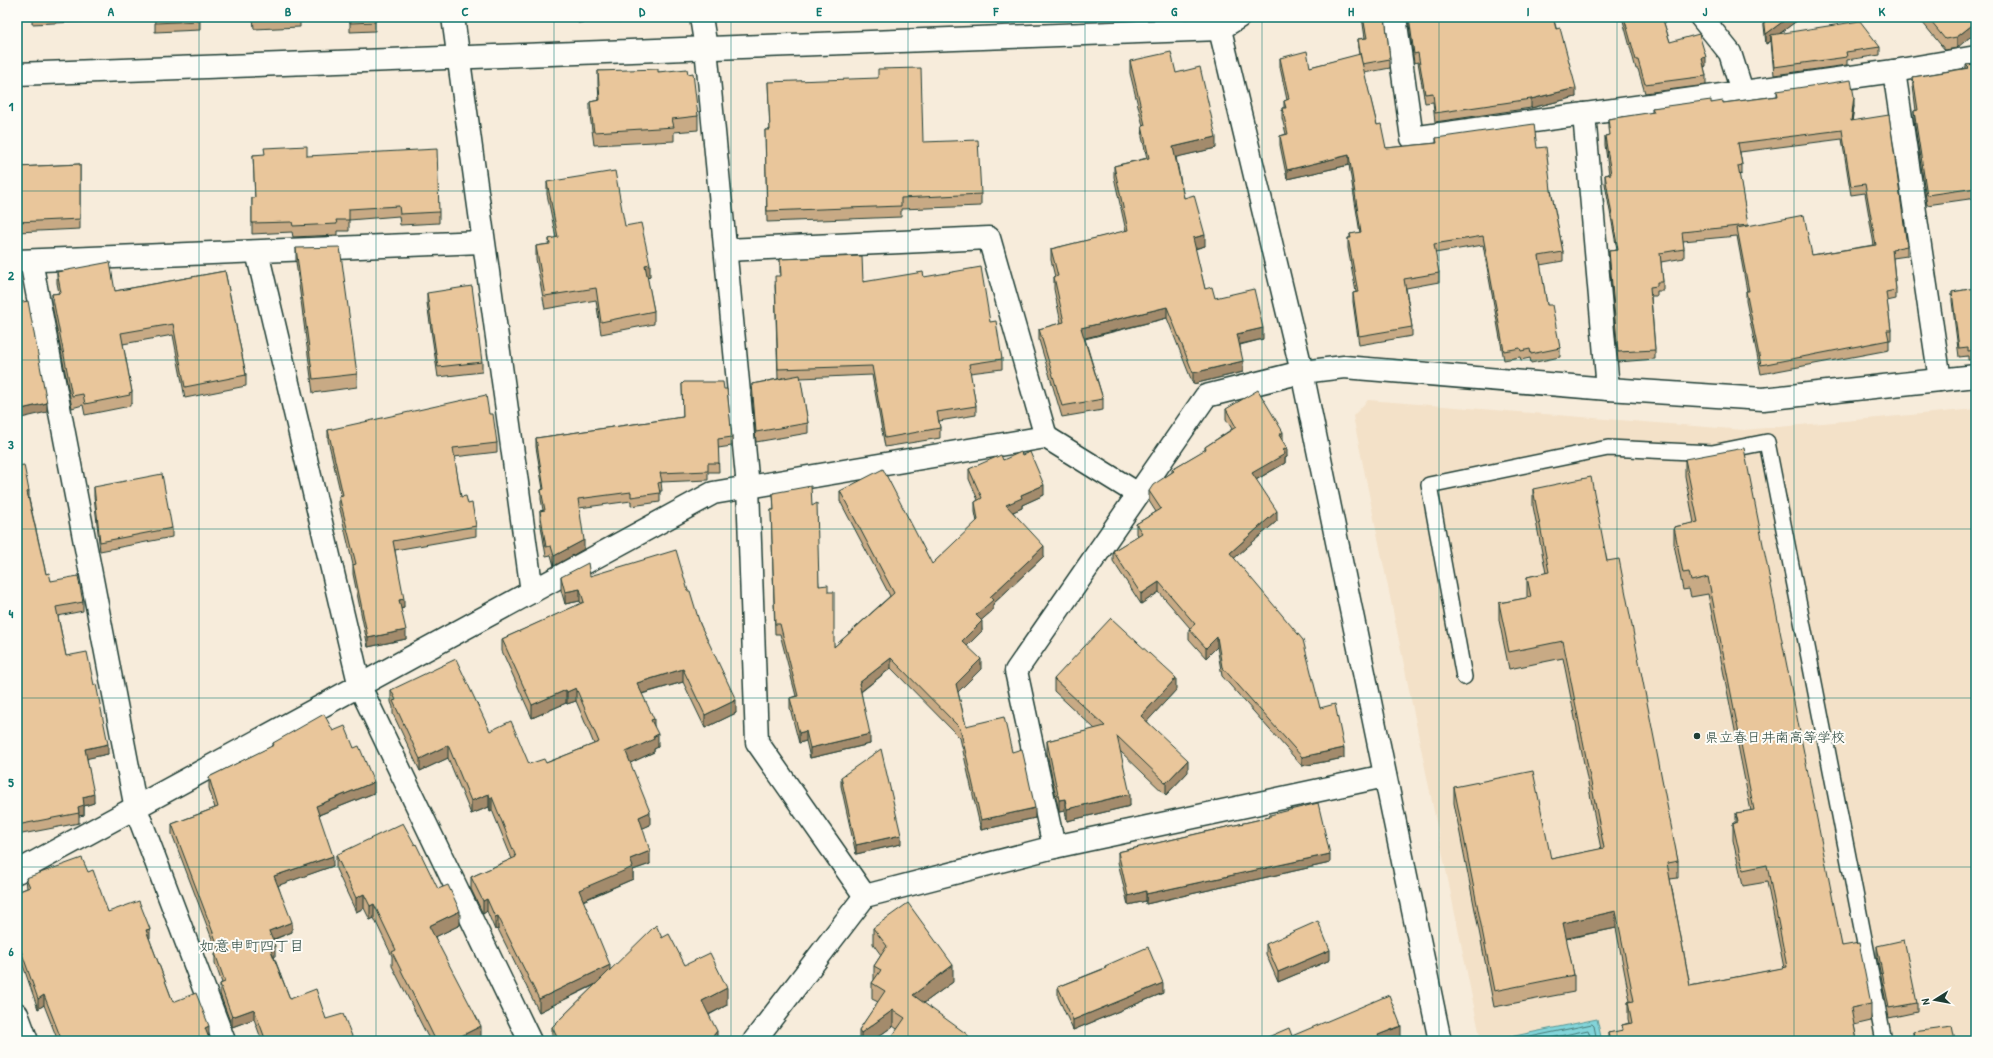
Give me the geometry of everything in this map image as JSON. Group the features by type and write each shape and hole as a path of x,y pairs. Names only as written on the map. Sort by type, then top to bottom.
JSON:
{"street":[{"path":"453,17 482,242 532,592"},
{"path":"701,17 706,48 748,487 757,742 865,896"},
{"path":"17,74 706,48 1218,23 1239,17"},
{"path":"1395,17 1412,138 1894,71 1976,57"},
{"path":"1701,17 1730,53 1742,91"},
{"path":"1218,23 1302,372 1440,1041"},
{"path":"1894,71 1940,380"},
{"path":"1584,114 1608,389"},
{"path":"726,250 989,238 1046,437"},
{"path":"224,1041 136,809 24,261 482,242"},
{"path":"257,252 360,687 530,1041"},
{"path":"1054,847 1016,671 1206,396 1302,372 1344,367 1608,389 1762,399 1976,376"},
{"path":"17,872 136,809 713,493 1046,437 1138,494"},
{"path":"754,1041 865,896 1054,847 1385,776"},
{"path":"17,1014 27,1041"}],"lane":[{"path":"1464,677 1428,485 1608,448 1712,453 1767,442 1884,1041"}],"shaded area":[{"name":"県立春日井南高等学校","path":"1368,400 1744,430 1976,409 1976,1041 1481,1041 1353,416"}],"water":[{"path":"1597,1019 1602,1041 1505,1041 1505,1038"}],"building":[{"path":"155,17 200,17 200,21 155,23"},
{"path":"253,17 300,17 300,18 254,20"},
{"path":"350,17 375,17 375,22 350,23"},
{"path":"1363,17 1385,17 1390,59 1362,64 1358,39 1367,38"},
{"path":"1409,17 1553,17 1556,29 1560,28 1576,88 1531,99 1435,113 1433,93 1425,94 1418,53 1414,54"},
{"path":"1624,17 1662,17 1670,42 1699,34 1706,57 1702,58 1706,76 1645,84 1638,60 1636,60"},
{"path":"1764,17 1789,17 1766,34"},
{"path":"1927,17 1976,17 1976,22 1957,37 1945,39"},
{"path":"1860,21 1880,47 1846,52 1847,57 1774,67 1771,35"},
{"path":"1307,51 1310,67 1360,54 1377,125 1381,124 1386,148 1437,143 1436,138 1534,124 1537,148 1546,147 1551,190 1563,252 1539,256 1547,305 1552,305 1560,348 1531,354 1530,349 1521,351 1520,348 1504,351 1483,236 1434,244 1439,273 1404,279 1412,327 1359,336 1353,293 1358,292 1348,238 1351,238 1350,234 1361,232 1349,155 1287,170 1280,136 1288,134 1282,108 1286,108 1284,101 1289,99 1280,58"},
{"path":"1171,52 1176,73 1200,67 1216,137 1173,147 1184,198 1194,195 1205,235 1193,238 1205,289 1212,287 1215,298 1254,289 1263,328 1237,334 1243,361 1193,373 1167,307 1081,328 1103,399 1062,406 1039,329 1064,322 1054,277 1058,276 1051,249 1128,230 1114,166 1149,158 1142,126 1145,125 1130,61"},
{"path":"1976,64 1976,188 1927,195 1914,111 1918,110 1913,77 1969,68 1966,65"},
{"path":"921,68 923,142 978,140 981,194 901,198 901,206 767,211 765,130 770,130 768,82 878,78 878,69"},
{"path":"658,69 658,72 687,69 688,74 693,73 698,116 672,119 674,127 594,132 590,102 600,100 598,71"},
{"path":"1851,80 1854,96 1851,121 1889,115 1907,246 1892,249 1896,290 1886,292 1891,330 1887,330 1889,340 1761,365 1746,291 1749,291 1737,228 1804,215 1812,255 1876,245 1865,184 1851,186 1842,130 1738,143 1742,165 1738,166 1748,225 1682,232 1684,249 1660,253 1663,282 1657,282 1657,286 1650,287 1655,350 1618,352 1609,251 1618,250 1605,175 1611,174 1605,136 1610,135 1608,119 1654,112 1652,108 1711,100 1711,103 1723,101 1723,103 1778,96 1777,91"},
{"path":"307,146 307,156 437,149 439,212 400,214 399,206 349,209 349,220 336,220 337,224 293,226 292,222 252,223 252,198 255,198 253,155 265,154 264,148"},
{"path":"80,164 80,219 17,222 17,167"},
{"path":"615,171 625,226 641,223 650,264 645,265 654,311 601,322 596,288 545,296 536,246 550,244 549,239 558,237 547,182"},
{"path":"340,247 357,374 313,379 296,248"},
{"path":"862,256 863,282 923,272 924,277 981,267 990,322 996,321 1002,359 969,364 976,406 937,412 940,428 885,438 872,366 778,369 775,276 781,276 780,259"},
{"path":"110,262 115,291 225,271 246,375 185,387 173,324 121,333 132,392 129,393 130,395 85,404 83,394 72,396 52,294 61,293 57,272"},
{"path":"472,286 482,362 438,367 427,293"},
{"path":"1976,288 1976,350 1968,351 1968,347 1959,348 1952,292"},
{"path":"28,301 47,403 17,410 17,303"},
{"path":"800,375 808,423 756,432 752,384"},
{"path":"684,382 723,382 724,389 727,389 732,437 718,439 719,463 708,463 708,471 660,473 662,482 658,483 660,493 631,497 631,492 578,499 584,540 554,556 551,546 546,547 540,511 545,510 541,490 544,489 536,438 683,417 682,384"},
{"path":"1258,390 1283,432 1279,435 1287,448 1283,450 1285,454 1252,473 1277,511 1230,553 1303,640 1320,708 1335,704 1344,748 1302,757 1222,667 1217,637 1206,648 1189,629 1195,624 1159,582 1141,594 1113,551 1142,533 1136,524 1161,509 1149,491 1153,485 1174,471 1172,469 1206,449 1205,447 1236,427 1226,409"},
{"path":"486,395 489,414 493,414 497,443 453,448 461,497 466,496 468,504 472,503 476,526 393,541 404,599 399,600 406,630 368,638 353,565 356,564 339,496 343,495 328,430"},
{"path":"1744,448 1842,946 1859,943 1871,1004 1851,1008 1857,1041 1610,1041 1608,1033 1623,1030 1622,1025 1632,1023 1628,1002 1634,1001 1616,911 1563,923 1574,975 1494,991 1454,787 1533,771 1551,859 1604,848 1563,641 1509,652 1499,603 1531,597 1527,577 1549,572 1533,489 1591,477 1607,561 1619,559 1678,861 1667,863 1690,986 1787,967 1767,865 1743,870 1733,824 1738,822 1736,813 1754,810 1708,577 1691,581 1689,572 1683,573 1674,527 1698,522 1685,459"},
{"path":"1021,452 1022,455 1030,452 1044,485 1021,495 1022,498 1006,505 1044,546 990,597 993,600 976,615 982,621 962,641 981,659 956,684 966,726 1004,717 1012,752 1022,749 1035,808 981,820 960,728 891,658 859,683 870,734 810,748 806,731 799,733 790,698 798,696 780,624 775,624 771,510 774,510 773,493 811,486 812,506 817,503 819,586 828,585 828,592 834,592 834,647 894,593 840,491 883,469 932,564 978,520 975,502 982,498 969,469 1001,455 1003,460"},
{"path":"24,465 29,491 27,492 46,574 49,573 51,581 78,576 83,602 56,607 66,656 87,652 94,685 96,684 108,744 85,749 94,794 83,797 84,805 78,807 79,813 17,825 17,466"},
{"path":"162,474 172,528 100,542 94,487"},
{"path":"676,550 688,591 690,591 700,624 736,700 705,715 683,669 637,683 654,719 651,720 658,734 653,737 654,739 626,752 650,812 639,817 650,851 630,859 633,867 579,890 610,965 539,999 498,916 495,917 487,899 483,901 471,877 516,857 492,797 490,798 489,794 471,801 448,745 420,759 393,701 396,700 391,690 456,659 490,731 511,721 529,764 544,759 546,763 599,742 576,688 567,692 566,690 532,705 502,639 584,602 580,589 565,592 561,577 588,563 590,576"},
{"path":"1111,618 1176,678 1141,716 1188,760 1166,783 1117,736 1130,794 1067,809 1065,799 1059,800 1047,741 1105,726 1054,679"},
{"path":"324,714 333,731 345,726 354,748 359,746 374,782 316,806 333,856 274,876 292,922 269,931 275,946 270,948 290,999 316,989 326,1019 343,1014 354,1041 266,1041 254,1009 232,1017 220,984 225,982 215,953 220,951 172,824 218,807 209,777 274,745 273,743"},
{"path":"881,749 901,835 856,845 841,777"},
{"path":"1318,803 1330,854 1146,894 1146,891 1128,896 1118,852 1270,817 1270,815"},
{"path":"403,823 415,845 416,844 438,889 448,885 460,911 429,926 481,1026 451,1041 436,1041 392,952 396,950 374,904 370,906 364,894 356,898 336,855"},
{"path":"82,858 88,872 93,870 108,912 139,901 150,929 146,930 173,1002 196,993 209,1026 205,1028 210,1041 62,1041 44,995 38,999 19,945 17,946 17,892 30,887 26,878"},
{"path":"908,903 953,965 913,995 968,1035 969,1041 889,1041 905,1018 893,1010 861,1033 859,1030 885,991 872,983 881,970 874,966 887,946 873,928"},
{"path":"1318,921 1330,950 1278,972 1266,944"},
{"path":"656,925 662,938 669,934 685,965 710,953 727,988 702,1001 717,1031 709,1041 559,1041 552,1027"},
{"path":"1904,940 1917,1003 1889,1008 1877,946"},
{"path":"1148,947 1163,983 1073,1020 1058,987 1106,968 1105,966"},
{"path":"1389,995 1401,1026 1378,1035 1381,1041 1259,1041 1289,1028 1292,1036"},
{"path":"1952,1026 1955,1041 1915,1041 1913,1031"}],"place":[{"name":"県立春日井南高等学校","path":"1697,736"}],"district":[{"name":"如意申町四丁目","path":"252,945"}]}
